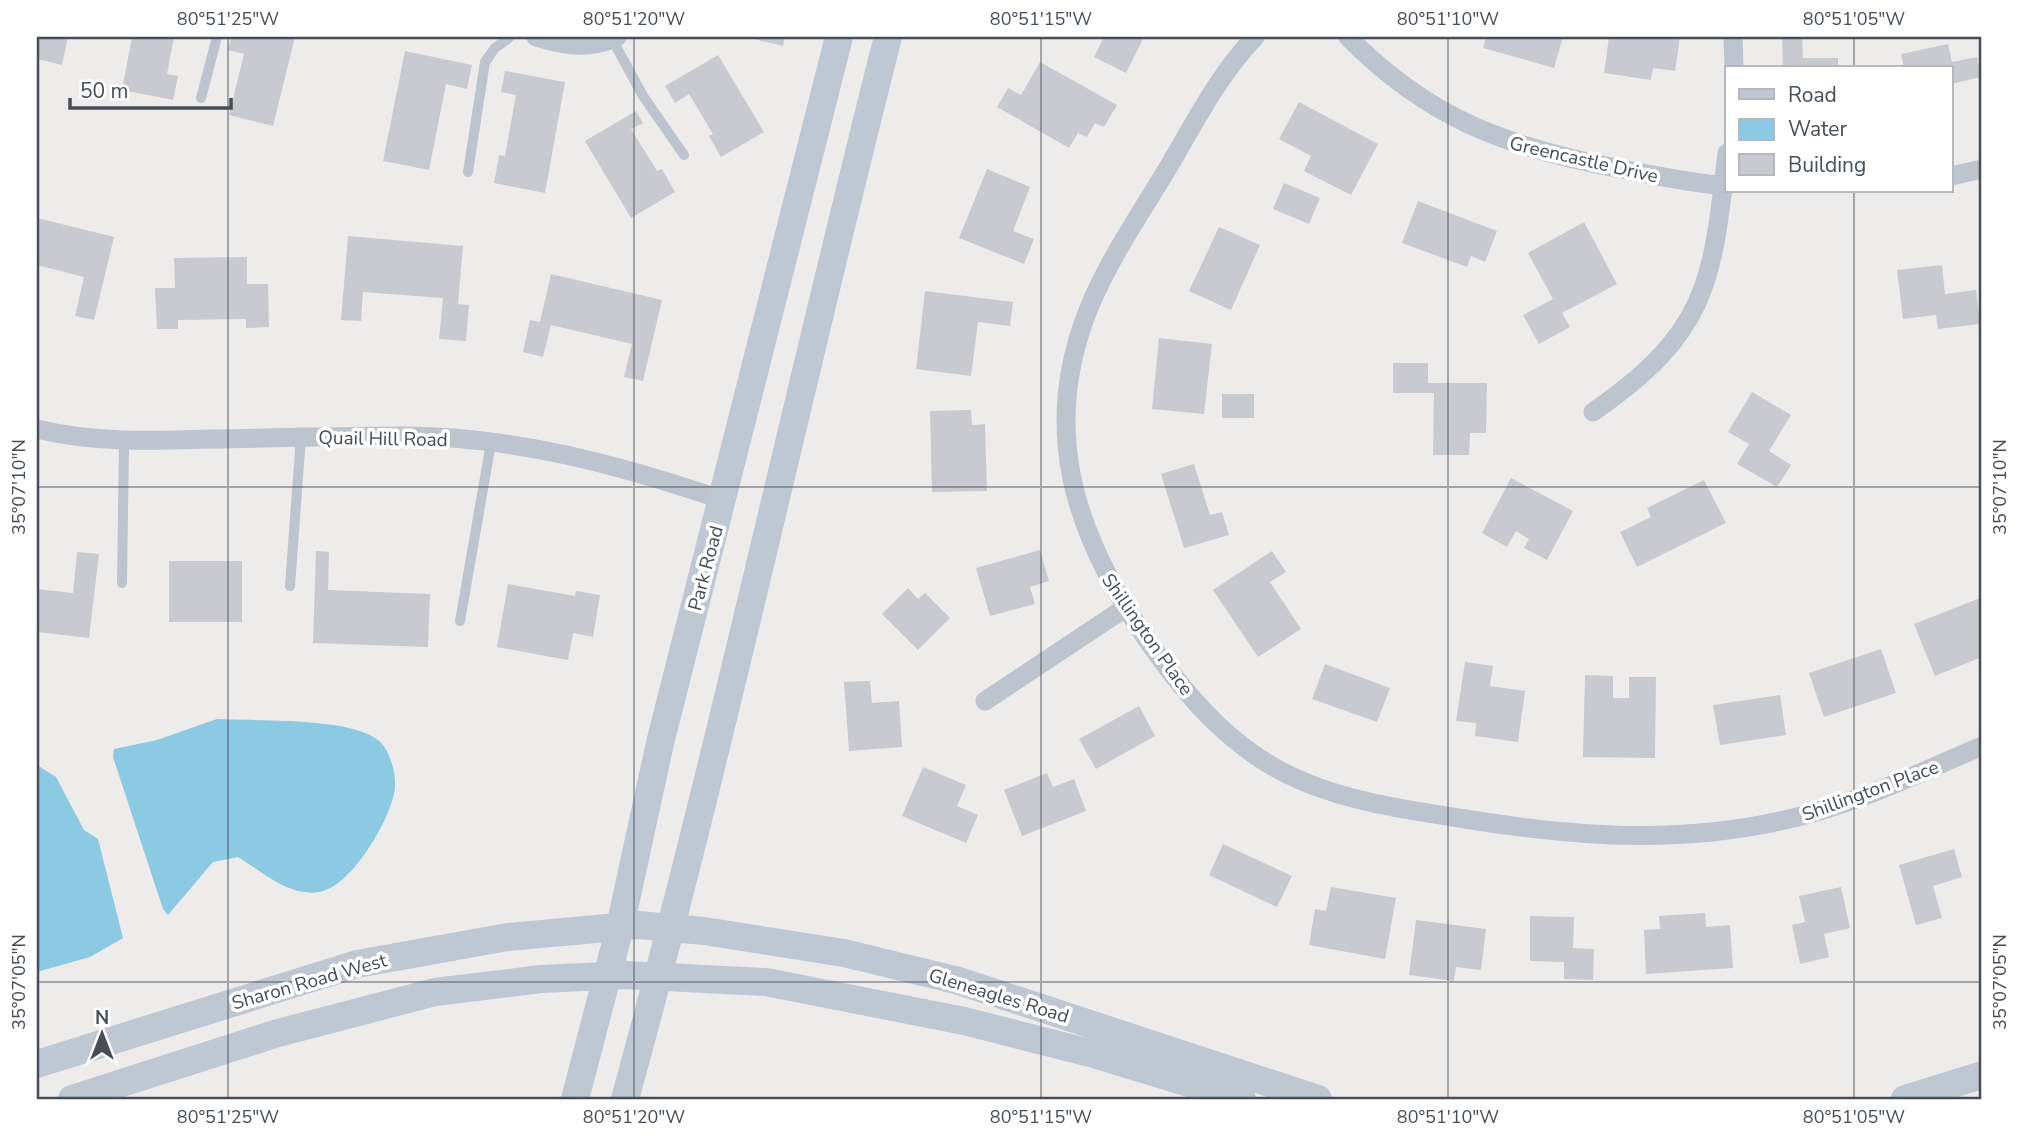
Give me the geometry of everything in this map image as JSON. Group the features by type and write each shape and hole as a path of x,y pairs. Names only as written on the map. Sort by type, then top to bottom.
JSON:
{"main road":[{"name":"Park Road","path":"575,1099 620,927 660,743 839,37"},
{"path":"625,1099 672,927 737,664 810,343 888,37"},
{"name":"Sharon Road West","path":"37,1064 357,964 508,937 620,927 672,927"},
{"name":"Gleneagles Road","path":"672,927 844,953 960,981 1318,1099"},
{"path":"72,1099 278,1034 435,992 541,979 659,976"},
{"name":"Gleneagles Road","path":"659,976 766,982 964,1021 1094,1054 1242,1099"},
{"path":"1905,1099 1982,1075"}],"street":[{"path":"536,37 564,45 586,47 615,38"},
{"name":"Shillington Place","path":"1255,37 1228,69 1118,250 1094,295 1079,339 1067,415 1071,477 1082,522 1100,564 1125,608 1174,677 1208,717 1234,740 1280,770 1359,801 1545,832 1617,837 1680,836 1791,819 1885,789 1982,746"},
{"name":"Greencastle Drive","path":"1348,37 1392,78 1435,108 1482,132 1554,155 1698,184 1725,186"},
{"path":"1734,37 1734,66"},
{"path":"1952,176 1982,169"},
{"path":"1593,412 1635,383 1656,363 1690,318 1710,271 1725,186"},
{"name":"Quail Hill Road","path":"37,429 124,441 411,436 491,443 622,466 723,500"},
{"path":"985,701 1125,608"}],"lane":[{"path":"201,98 217,37"},
{"path":"467,172 485,62 495,48 510,37"},
{"path":"615,38 643,96 684,155"},
{"path":"290,586 302,437"},
{"path":"122,583 124,441"},
{"path":"460,621 491,443"}],"water":[{"path":"217,719 277,720 346,727 365,733 383,745 392,765 395,781 390,806 366,852 355,867 331,888 308,893 297,891 276,882 238,857 213,862 168,915 163,909 113,757 114,749 157,740"},
{"path":"37,765 56,777 84,830 98,839 123,938 90,957 37,972"}],"building":[{"path":"37,37 68,37 62,65 37,59"},
{"path":"132,37 174,37 167,74 178,76 173,100 122,90"},
{"path":"231,37 295,37 273,126 229,115 244,54 228,50"},
{"path":"746,37 785,37 783,46"},
{"path":"1104,37 1144,37 1126,73 1094,57"},
{"path":"1486,37 1563,37 1554,68 1483,48"},
{"path":"1609,37 1680,37 1675,71 1653,68 1651,80 1604,73"},
{"path":"1782,37 1802,37 1803,58 1838,58 1838,66 1783,66"},
{"path":"1948,44 1952,62 1977,57 1981,77 1952,84 1952,66 1904,66 1901,54"},
{"path":"405,51 472,65 467,89 446,84 429,170 383,161"},
{"path":"718,55 764,132 721,157 709,136 713,134 689,94 675,103 665,86"},
{"path":"1040,62 1117,105 1104,127 1095,123 1087,137 1078,133 1069,148 997,107 1008,88 1021,95"},
{"path":"505,71 565,82 545,193 494,183 499,155 505,156 516,95 501,92"},
{"path":"1299,102 1378,144 1351,195 1304,171 1311,156 1279,139"},
{"path":"636,111 643,123 631,129 657,171 662,169 675,192 631,218 585,141"},
{"path":"987,169 1030,187 1013,231 1034,239 1024,264 959,238"},
{"path":"1284,183 1320,198 1309,224 1273,209"},
{"path":"1418,201 1497,231 1485,262 1471,256 1467,267 1402,243"},
{"path":"37,218 114,237 94,320 75,316 84,277 37,265"},
{"path":"1584,222 1617,284 1562,313 1570,327 1539,344 1523,315 1553,299 1528,253"},
{"path":"1219,227 1260,245 1231,310 1189,291"},
{"path":"348,236 463,246 458,304 469,305 466,341 439,339 443,298 363,292 361,321 341,320"},
{"path":"247,257 247,284 268,284 269,327 246,328 246,319 178,320 178,329 157,329 155,288 175,288 174,258"},
{"path":"1942,265 1945,294 1976,290 1980,324 1938,329 1936,315 1903,319 1897,270"},
{"path":"551,274 662,300 643,381 624,377 632,344 551,325 543,357 523,352 530,320 540,322"},
{"path":"925,291 1013,302 1010,326 978,322 971,376 916,369"},
{"path":"1159,338 1212,344 1204,414 1152,409"},
{"path":"1393,363 1428,363 1428,383 1487,383 1486,433 1470,433 1469,455 1433,455 1434,393 1393,393"},
{"path":"1752,392 1791,415 1769,451 1791,465 1777,487 1737,464 1749,444 1728,432"},
{"path":"1222,394 1254,394 1254,418 1222,418"},
{"path":"971,410 972,425 985,424 987,491 932,492 930,411"},
{"path":"1194,464 1210,515 1222,512 1229,535 1184,548 1161,474"},
{"path":"1511,478 1573,511 1547,560 1524,548 1529,539 1516,531 1507,547 1482,533"},
{"path":"1704,480 1726,523 1637,567 1620,532 1651,517 1647,508"},
{"path":"1040,550 1049,581 1030,587 1035,604 990,616 976,568"},
{"path":"316,551 329,552 328,590 430,594 428,647 313,643"},
{"path":"1272,551 1286,572 1270,582 1301,629 1258,657 1213,590"},
{"path":"77,552 99,554 89,638 37,632 37,589 73,593"},
{"path":"169,561 242,561 242,622 169,622"},
{"path":"508,584 575,596 576,591 600,595 593,637 573,633 568,660 497,647"},
{"path":"908,588 918,599 925,593 950,618 918,650 882,614"},
{"path":"1980,598 1982,657 1935,676 1914,624"},
{"path":"1881,649 1896,693 1824,717 1809,673"},
{"path":"1465,662 1493,666 1490,686 1525,691 1518,742 1475,736 1476,723 1456,721"},
{"path":"1325,664 1390,688 1377,722 1312,699"},
{"path":"1585,675 1613,676 1613,698 1629,698 1629,677 1656,677 1655,758 1583,757"},
{"path":"870,681 872,703 899,701 902,747 849,751 844,682"},
{"path":"1780,695 1786,735 1720,745 1713,705"},
{"path":"1139,706 1155,736 1096,769 1079,739"},
{"path":"923,767 966,785 957,806 978,815 966,843 902,816"},
{"path":"1047,773 1053,787 1074,779 1086,811 1022,836 1004,790"},
{"path":"1223,844 1292,876 1277,907 1209,875"},
{"path":"1954,849 1962,877 1933,886 1942,918 1916,925 1899,865"},
{"path":"1331,887 1396,898 1385,959 1309,945 1315,909 1326,911"},
{"path":"1841,887 1850,928 1824,934 1829,957 1800,964 1792,925 1805,922 1799,896"},
{"path":"1705,913 1706,927 1730,925 1733,968 1646,974 1644,930 1660,929 1659,916"},
{"path":"1530,916 1574,917 1573,948 1594,949 1593,980 1564,979 1564,962 1530,961"},
{"path":"1416,920 1486,929 1481,970 1456,967 1454,981 1409,975"}]}
